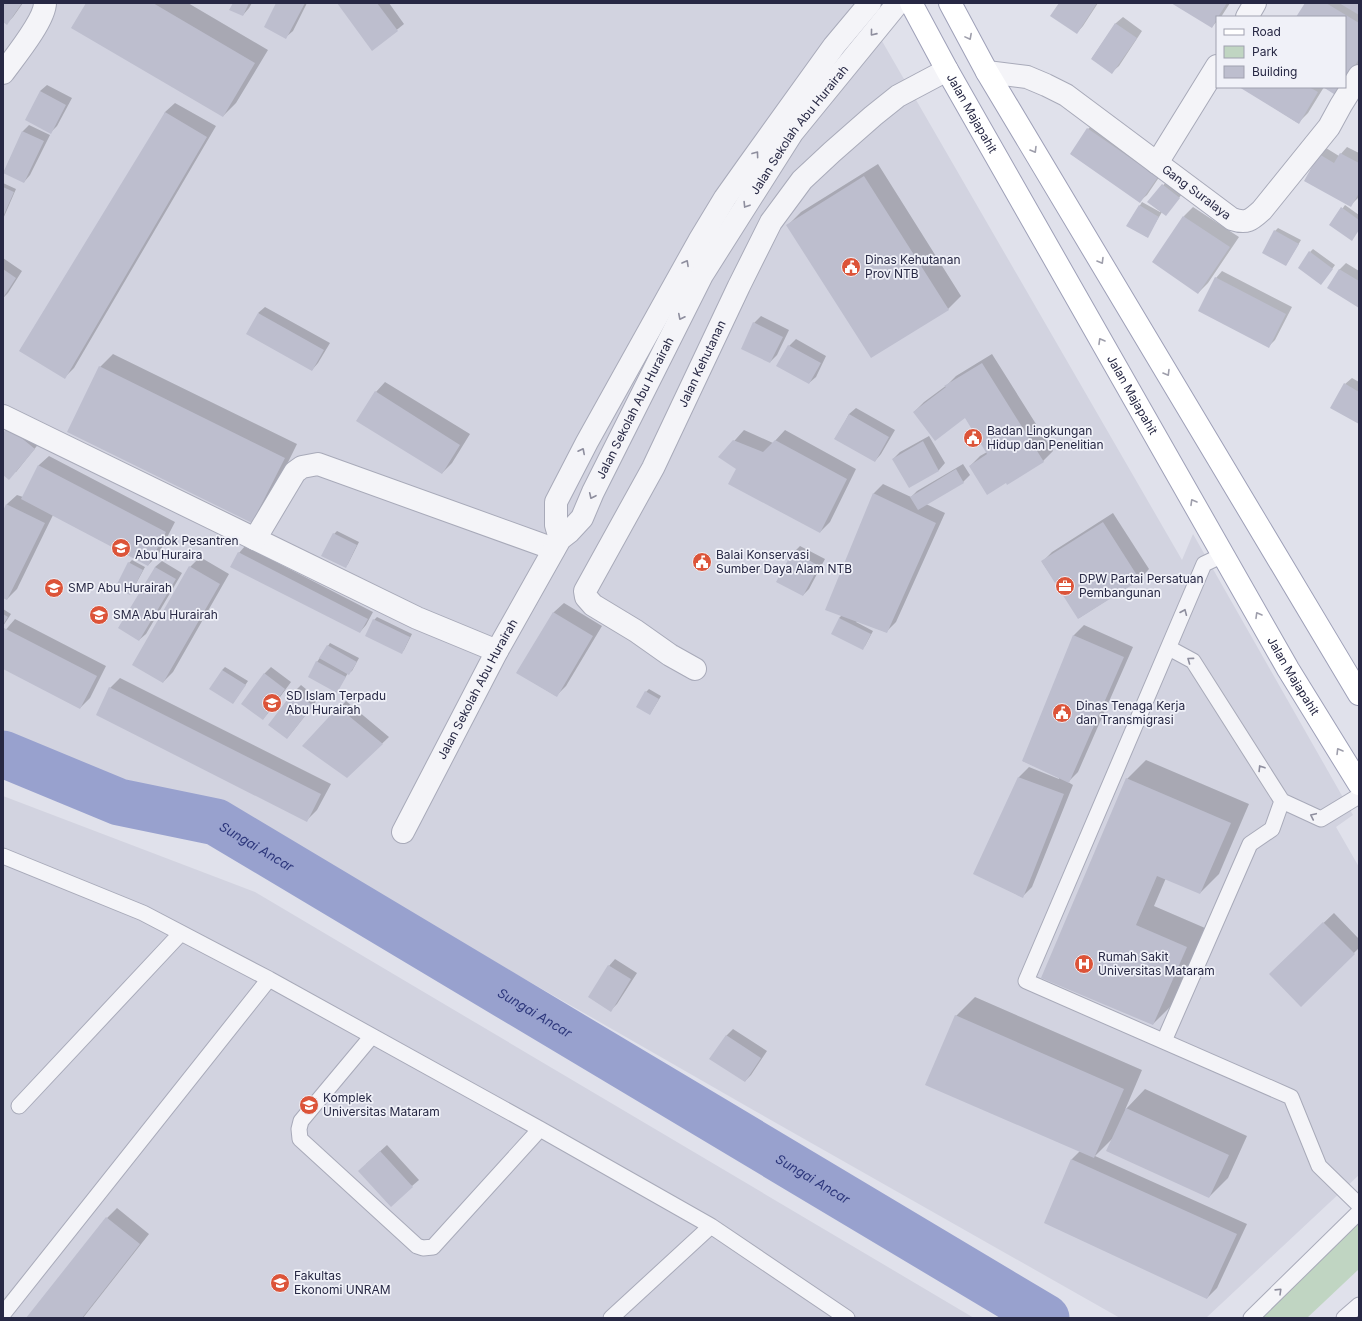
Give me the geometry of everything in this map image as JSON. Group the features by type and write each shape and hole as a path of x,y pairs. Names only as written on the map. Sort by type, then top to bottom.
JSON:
{"main road":[{"name":"Jalan Majapahit","path":"911,3 947,70 1288,669 1359,784"},
{"path":"950,3 987,72 1359,694"}],"street":[{"path":"255,539 295,472 302,466 318,464 557,544 556,502 604,409 699,241 725,198 751,160 834,46 870,3"},
{"name":"Jalan Sekolah Abu Hurairah","path":"403,832 498,651 557,544 582,518 593,492 702,275 792,133 898,3"},
{"path":"1248,16 1255,3"},
{"path":"3,73 42,12"},
{"path":"1157,163 1216,68"},
{"name":"Jalan Kehutanan","path":"695,669 670,655 636,631 593,605 586,597 585,591 653,468 738,286 771,222 802,180 873,116 898,96 947,70"},
{"name":"Gang Suralaya","path":"987,72 1027,77 1066,96 1232,219 1242,222 1254,218 1262,210 1329,127 1359,76"},
{"path":"3,416 417,618 498,651"}],"lane":[{"path":"1223,555 1204,564 1026,981 1291,1097 1319,1166 1359,1205"},
{"path":"1169,648 1193,661 1282,801 1321,819 1359,796"},
{"path":"1164,1041 1250,844 1272,829 1282,801"},
{"path":"3,856 143,913 269,979 540,1129 711,1226 847,1318"},
{"path":"19,1106 181,933"},
{"path":"3,1314 269,979"},
{"path":"372,1036 301,1121 299,1129 300,1139 417,1246 423,1248 433,1247 540,1129"},
{"path":"1251,1318 1359,1212"},
{"path":"611,1318 711,1226"},
{"path":"1344,1318 1359,1305"}],"shaded area":[{"path":"3,3 860,3 1182,560 1193,534 1353,815 1336,827 1359,867 1359,1175 1206,1318 1120,1318 324,864 322,868 169,791 37,756 3,740"},
{"name":"Komplek Universitas Mataram","path":"3,796 255,892 974,1318 3,1318"}],"green space":[{"path":"1359,1219 1359,1269 1307,1318 1257,1318"}],"building":[{"path":"3,3 22,3 7,25 3,22"},
{"path":"86,3 153,3 255,63 223,117 71,28"},
{"path":"233,3 249,3 243,16 229,10"},
{"path":"276,3 305,3 286,39 264,27"},
{"path":"337,3 377,3 398,31 372,51"},
{"path":"1059,3 1097,3 1077,34 1050,16"},
{"path":"1171,3 1227,3 1219,16 1216,16 1216,21 1212,28"},
{"path":"1305,3 1326,3 1359,23 1359,59 1346,80 1346,16 1297,16"},
{"path":"1339,3 1359,3 1359,15"},
{"path":"1115,23 1137,38 1112,74 1091,59"},
{"path":"1241,88 1311,88 1318,92 1299,124"},
{"path":"1325,88 1341,88 1337,96"},
{"path":"40,91 66,105 51,134 25,120"},
{"path":"165,112 207,137 65,379 19,351"},
{"path":"1087,128 1158,177 1140,203 1070,154"},
{"path":"22,131 44,141 24,183 3,173"},
{"path":"1340,153 1359,163 1359,193 1351,207 1304,181 1319,154 1334,163"},
{"path":"864,176 949,310 871,358 786,225"},
{"path":"1162,184 1180,198 1166,216 1147,202"},
{"path":"3,187 14,192 3,217"},
{"path":"1139,205 1159,217 1148,238 1126,226"},
{"path":"1341,207 1359,220 1359,230 1352,241 1329,225"},
{"path":"1183,216 1230,247 1198,294 1152,262"},
{"path":"1274,230 1299,244 1286,266 1262,253"},
{"path":"1309,251 1333,269 1321,285 1298,268"},
{"path":"3,269 16,278 3,298"},
{"path":"1339,269 1359,281 1359,308 1327,288"},
{"path":"1215,277 1286,314 1269,348 1198,311"},
{"path":"258,313 324,350 312,371 246,334"},
{"path":"753,322 783,337 770,363 741,349"},
{"path":"788,345 821,363 809,384 776,366"},
{"path":"982,363 1044,462 1007,485 1006,483 987,495 969,466 987,454 965,418 935,441 913,412 946,387 944,386"},
{"path":"99,366 285,458 252,523 67,432"},
{"path":"1344,383 1359,392 1359,424 1330,408"},
{"path":"375,391 460,445 442,474 356,421"},
{"path":"849,414 889,437 875,462 834,439"},
{"path":"8,427 35,449 9,480 3,475 3,433"},
{"path":"733,440 763,452 775,440 847,479 820,533 728,484 736,469 718,457"},
{"path":"923,441 939,471 909,488 892,459"},
{"path":"38,465 166,532 148,566 21,499"},
{"path":"956,469 964,483 918,510 910,497"},
{"path":"873,493 936,523 887,633 825,610"},
{"path":"6,504 45,523 7,600 3,598 3,511"},
{"path":"1103,522 1140,580 1078,619 1041,561"},
{"path":"333,533 357,545 346,568 321,556"},
{"path":"793,551 819,566 803,596 776,582"},
{"path":"238,552 368,619 360,633 230,567"},
{"path":"128,562 143,570 130,595 115,588"},
{"path":"189,566 220,584 163,683 132,665"},
{"path":"155,567 176,579 139,641 118,628"},
{"path":"553,612 593,636 557,697 516,673"},
{"path":"3,614 8,617 3,625"},
{"path":"839,618 871,634 863,650 831,634"},
{"path":"373,619 410,637 402,654 365,636"},
{"path":"4,628 97,676 80,709 3,669"},
{"path":"1073,635 1124,657 1069,783 1022,761"},
{"path":"327,645 357,662 349,675 319,658"},
{"path":"316,661 346,677 337,693 308,677"},
{"path":"222,670 246,685 233,704 209,689"},
{"path":"264,673 285,689 263,720 241,704"},
{"path":"109,687 321,794 307,822 96,715"},
{"path":"294,691 313,706 287,739 268,725"},
{"path":"645,691 659,699 650,715 636,707"},
{"path":"338,707 383,744 347,778 302,746"},
{"path":"1018,777 1064,794 1023,898 973,874"},
{"path":"1126,778 1231,823 1200,894 1157,876 1136,925 1187,947 1153,1025 1041,978"},
{"path":"1323,922 1355,954 1301,1007 1269,974"},
{"path":"608,965 631,979 611,1012 588,997"},
{"path":"955,1015 1124,1089 1094,1158 925,1085"},
{"path":"726,1035 761,1058 745,1082 709,1059"},
{"path":"1126,1108 1229,1155 1209,1198 1106,1151"},
{"path":"380,1151 413,1187 391,1207 358,1171"},
{"path":"1071,1159 1237,1234 1207,1299 1044,1223"},
{"path":"106,1217 140,1244 82,1318 26,1318"}],"waterway":[{"name":"Sungai Ancar","path":"3,754 119,802 216,822 1046,1318"}],"place":[{"name":"Dinas Kehutanan Prov NTB","path":"851,267"},
{"name":"Badan Lingkungan Hidup dan Penelitian","path":"973,438"},
{"name":"Pondok Pesantren Abu Huraira","path":"121,548"},
{"name":"Balai Konservasi Sumber Daya Alam NTB","path":"702,562"},
{"name":"DPW Partai Persatuan Pembangunan","path":"1065,586"},
{"name":"SMP Abu Hurairah","path":"54,588"},
{"name":"SMA Abu Hurairah","path":"99,615"},
{"name":"SD Islam Terpadu Abu Hurairah","path":"272,703"},
{"name":"Dinas Tenaga Kerja dan Transmigrasi","path":"1062,713"},
{"name":"Rumah Sakit Universitas Mataram","path":"1084,964"},
{"name":"Komplek Universitas Mataram","path":"309,1105"},
{"name":"Fakultas Ekonomi UNRAM","path":"280,1283"}]}
